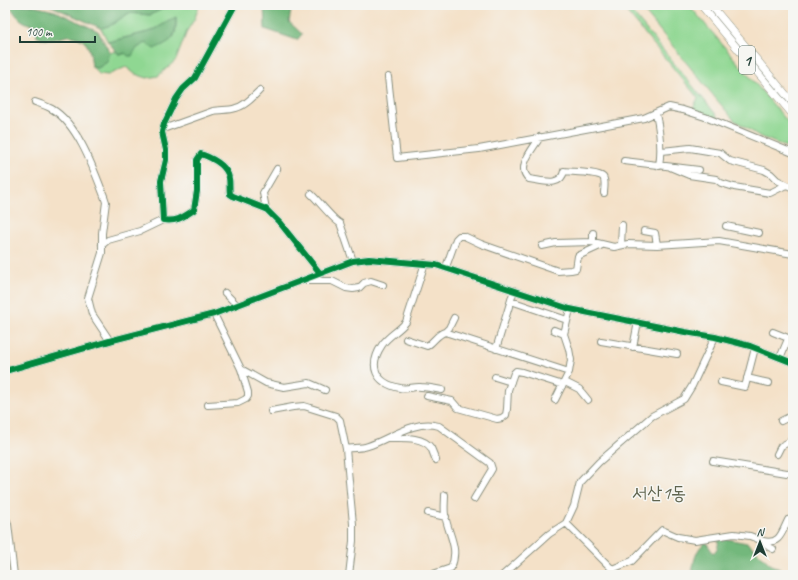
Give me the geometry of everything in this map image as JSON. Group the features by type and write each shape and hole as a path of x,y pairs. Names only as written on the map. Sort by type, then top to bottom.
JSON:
{"main road":[{"name":"1","path":"701,5 793,115"},
{"name":"1","path":"711,5 793,103"}],"street":[{"path":"163,220 161,181 166,160 163,129 164,124 176,99 183,89 195,78 235,5"},
{"path":"388,77 397,158 479,148 644,118 669,108 683,110 793,153"},
{"path":"163,129 221,109 236,108 245,104 260,90"},
{"path":"35,102 53,109 66,121 86,153 106,202 101,258 88,298 92,314 110,341"},
{"path":"656,114 662,151 659,166"},
{"path":"540,137 526,158 524,171 529,179 555,182 560,180 564,172 602,176 604,179 604,194"},
{"path":"662,151 690,148 720,153 730,161 764,170 777,180 793,188"},
{"path":"102,245 108,240 140,231 163,220 173,221 182,218 194,210 197,191 197,160 201,154 211,157 225,169 229,178 230,194 266,209 320,273"},
{"path":"624,161 699,170"},
{"path":"670,167 690,175 716,179 721,183 734,187 756,191 770,193 786,185"},
{"path":"266,209 264,193 277,169"},
{"path":"311,194 335,222 340,223 353,261"},
{"path":"621,245 622,225"},
{"path":"726,226 759,233"},
{"path":"644,231 655,233 657,245"},
{"path":"745,244 748,231"},
{"path":"593,233 593,242"},
{"path":"446,267 456,239 459,236 464,236 481,244 558,271 576,268 578,256 602,245"},
{"path":"542,246 556,243 593,242 614,247 628,244 657,245 719,240 793,254"},
{"path":"5,371 110,341 214,314 353,261 369,259 446,267 570,310 715,337 755,348 793,363"},
{"path":"425,264 406,322 401,328 386,339 381,346 374,366 376,374 380,378 398,388 405,389 421,386 442,390"},
{"path":"300,280 310,282 332,281 346,288 353,289 359,288 364,283 371,281 383,285"},
{"path":"496,349 514,290"},
{"path":"225,293 237,305"},
{"path":"511,301 567,320"},
{"path":"555,400 569,372 571,360 564,334 570,310"},
{"path":"208,405 238,403 246,399 248,396 241,369 214,314"},
{"path":"406,339 427,346 433,343 440,333 445,332 449,328 454,318"},
{"path":"633,347 638,322"},
{"path":"554,330 564,334"},
{"path":"445,332 569,372"},
{"path":"772,332 791,340 780,358"},
{"path":"504,575 549,534 566,523 574,506 580,482 599,462 652,416 684,399 692,386 715,337"},
{"path":"601,341 677,354"},
{"path":"721,382 745,387 755,348"},
{"path":"241,369 266,383 284,387 309,383 325,390"},
{"path":"427,396 452,401 458,408 497,419 502,418 506,415 508,390 516,371 579,389 588,400"},
{"path":"495,377 511,382"},
{"path":"747,378 770,383"},
{"path":"272,411 293,406 304,406 336,416 340,420 346,449 353,524 350,575"},
{"path":"781,421 793,415"},
{"path":"346,449 367,446 420,425 432,424 439,426 490,463 492,469 490,474 474,499"},
{"path":"388,438 422,441 431,447 436,460"},
{"path":"777,454 781,446 793,440"},
{"path":"713,461 793,474"},
{"path":"430,575 451,568 455,560 455,550 446,517 445,495"},
{"path":"428,513 446,517"},
{"path":"5,516 8,524 14,575"},
{"path":"566,523 612,572 632,561 662,530 678,538 695,540 734,534 750,536 763,541 775,542 788,520"},
{"path":"763,541 773,549"}],"green space":[{"path":"5,5 29,5 55,11 98,31 110,53 107,62 98,68 92,67 87,45 81,39 76,37 68,36 49,40 37,37 36,27 21,20 12,9"},
{"path":"49,5 164,5 167,7 150,15 129,13 111,25 101,28"},
{"path":"164,5 199,5 195,18 187,31 176,60 158,76 147,78 135,74 126,67 108,75 99,74 92,67 98,68 107,62 110,53 115,51 120,55 134,51 146,43 154,48 170,41 176,30 176,17 152,31 108,42 101,28 111,25 129,13 150,15 166,6"},
{"path":"264,5 296,5 291,10 289,22 302,34 297,40 265,29"},
{"path":"621,5 626,5 719,118 717,119 692,110 698,98"},
{"path":"639,5 689,5 793,128 793,150 759,136 734,120"},
{"path":"176,17 175,30 172,38 165,44 154,49 146,43 134,51 132,56 128,56 125,53 120,55 108,42 152,31"},
{"path":"722,538 747,543 770,564 781,570 793,572 793,575 691,575 699,548 706,542 713,553 718,547 718,539"}],"cycle path":[{"path":"235,5 195,78 183,89 176,99 164,124 162,132 166,150 166,160 161,181 163,220 176,220 194,210 197,191 197,160 201,154 214,160 228,173 230,194 266,209 280,223 320,273"},
{"path":"5,371 113,340 214,314 353,261 369,259 436,265 570,309 715,337 750,346 793,363"}],"district":[{"name":"서산1동","path":"659,492"}]}
